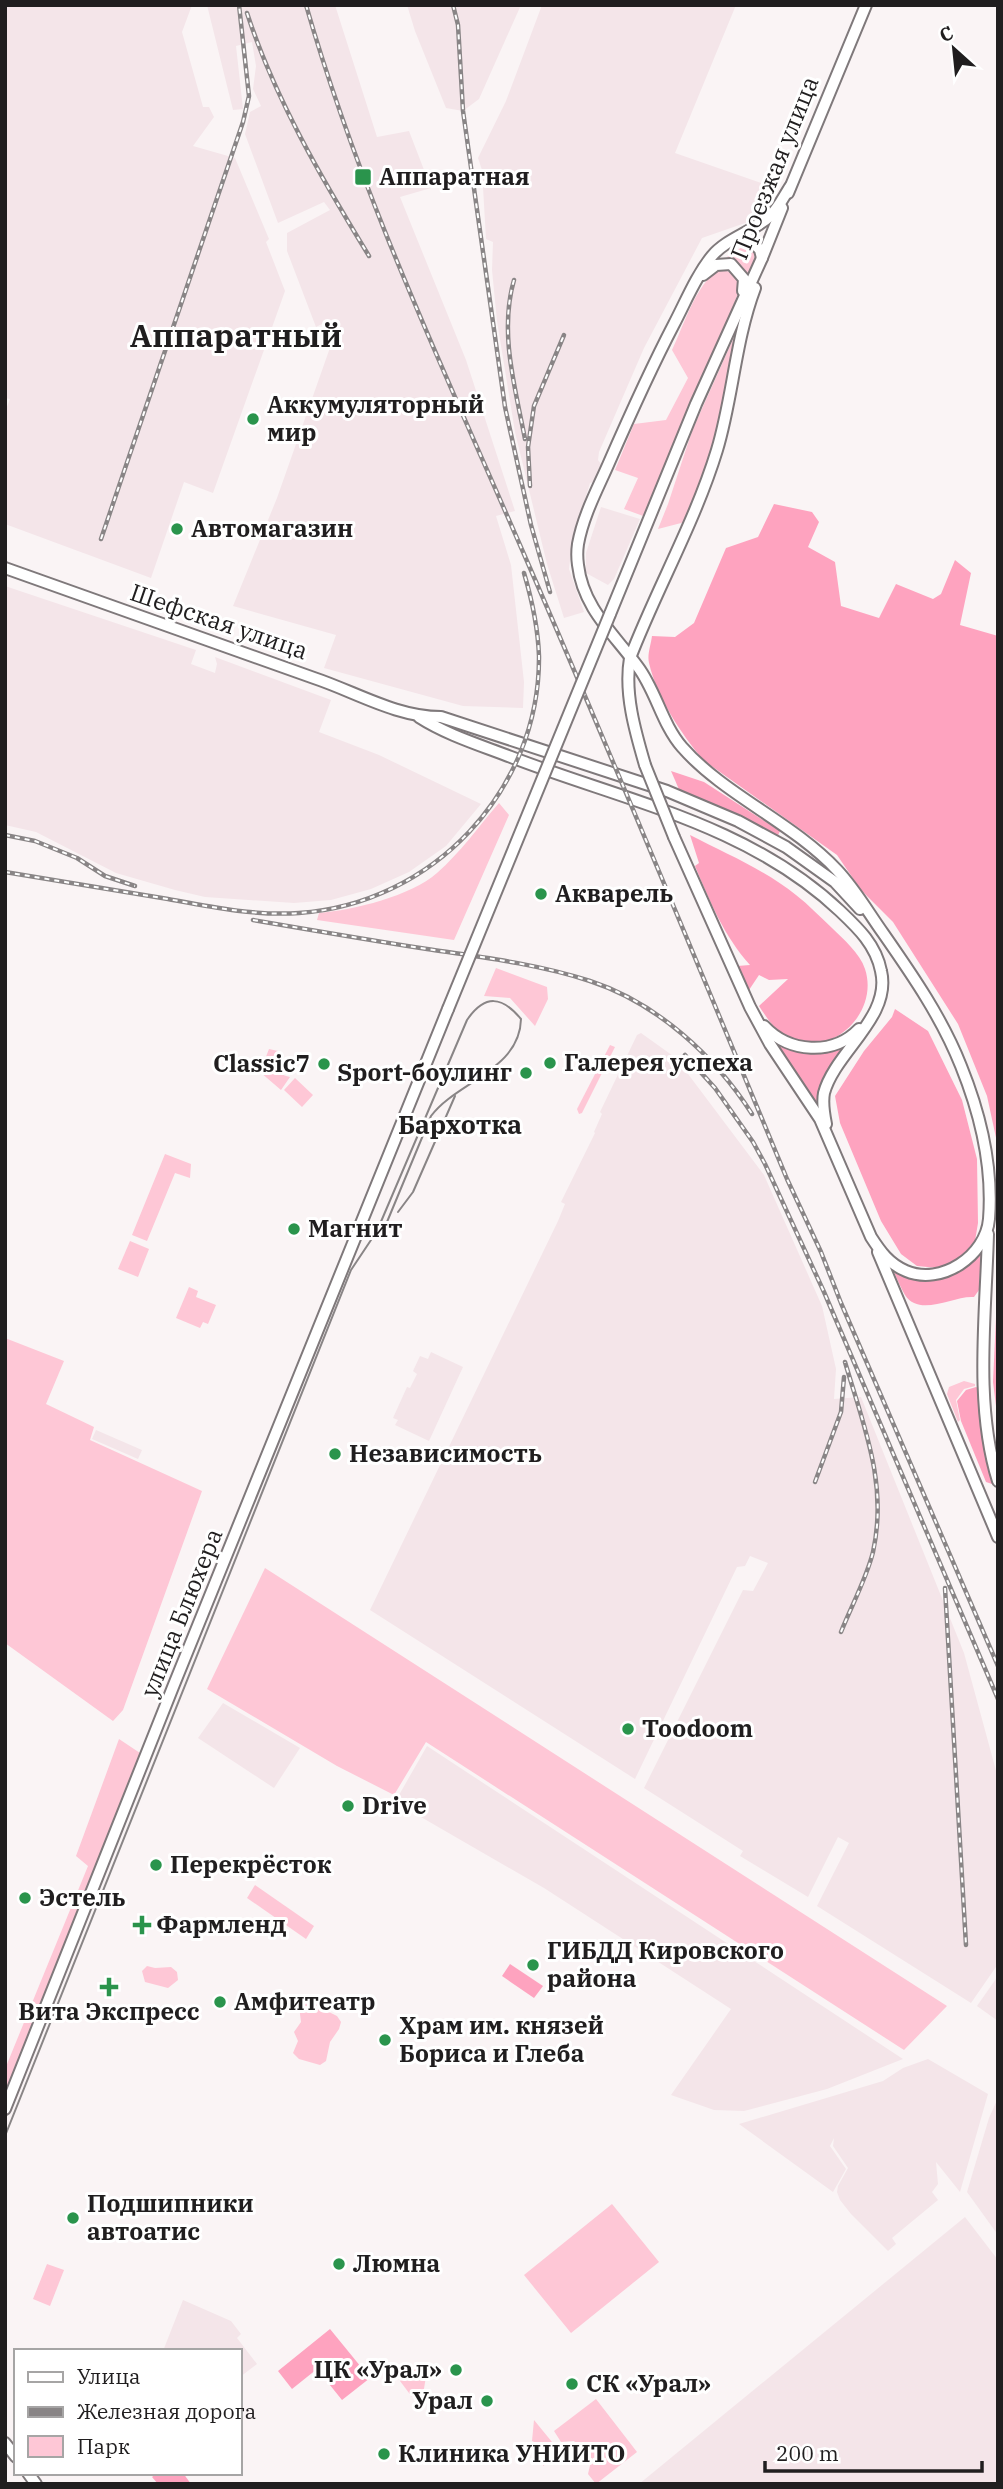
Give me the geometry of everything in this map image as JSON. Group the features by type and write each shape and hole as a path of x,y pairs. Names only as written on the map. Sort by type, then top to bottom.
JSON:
{"main road":[{"name":"Проезжая улица","path":"723,346 866,5"},
{"path":"790,187 769,217 715,253 694,285 628,419 587,513 578,544 579,572 592,608 643,675 658,708 684,749 829,862 850,886 905,963 948,1036 966,1078 977,1115 988,1176 984,1403 989,1451 998,1481"},
{"path":"731,241 751,240 760,250 755,288 744,317 722,432 690,524 630,658 631,709 645,765 674,837 764,1035 829,1135 998,1536"},
{"path":"694,285 716,265 731,264 744,279 738,308"},
{"name":"улица Блюхера","path":"5,2109 398,1133 696,404 723,346"},
{"name":"Шефская улица","path":"5,568 419,717"},
{"path":"419,717 441,717 667,791 738,821 786,847 835,882 885,936"},
{"path":"419,717 436,728 550,772 700,822 780,864 829,900 868,941 882,974 881,996 874,1011 825,1091 824,1113 829,1135"},
{"path":"750,1007 764,1026 778,1038 793,1046 809,1048 827,1046 850,1037 874,1011"},
{"path":"871,1237 886,1258 897,1266 912,1273 930,1275 949,1269 972,1255 981,1243 989,1221"}],"shaded area":[{"path":"5,5 192,5 182,32 203,107 209,107 214,117 193,146 235,158 269,239 266,242 285,291 213,493 184,482 151,578 5,524 5,412 10,399 5,398"},
{"path":"207,5 335,5 377,137 409,131 431,188 400,197 466,360 515,511 496,516 511,565 524,682 523,708 463,706 324,668 336,635 233,606 277,498 332,342 326,322 316,327 287,251 287,233 330,210 324,202 278,223 245,134 250,112 261,106 253,89 256,66 252,42 236,46 243,109 233,110"},
{"path":"407,5 521,5 479,99 463,111 446,108"},
{"path":"542,5 736,5 675,153 764,184 748,222 702,238 644,348 599,452 598,460 601,464 594,482 590,483 572,542 569,569 584,612 564,618 547,564 515,432 497,321 492,270 493,242 486,239 482,170 478,158 506,101"},
{"path":"774,504 812,512 819,522 808,547 835,562 841,606 879,618 896,584 933,599 941,594 955,560 971,573 960,625 998,636 998,1147 987,1096 958,1024 893,922 861,890 837,855 703,760 671,714 653,676 649,660 652,636 675,637 694,623 726,548 758,537"},
{"path":"601,507 640,519 614,579 608,585 586,573 586,553"},
{"path":"5,586 196,650 191,664 215,673 215,657 331,700 319,732 379,755 481,804 446,846 409,872 371,889 331,900 294,903 205,897 175,890 116,873 36,832 5,825"},
{"path":"671,771 704,782 780,831 776,840 681,794"},
{"path":"690,835 784,886 810,907 855,952 863,963 868,985 866,1000 850,1027 823,1042 807,1044 791,1040 773,1025 759,1006 788,979 769,980 759,975 749,990 737,966 750,965 725,930 712,905 695,866 699,863"},
{"path":"895,1009 928,1031 962,1100 977,1159 978,1223 975,1241 962,1257 938,1268 917,1266 901,1254 881,1221 840,1123 835,1096"},
{"path":"757,1018 800,1047 850,1037 825,1091 829,1135"},
{"path":"641,1033 676,1058 764,1175 822,1306 836,1369 834,1399 861,1397 964,1653 998,1778 998,1964 971,2003 817,1906 849,1843 838,1837 808,1897 740,1856 743,1851 644,1788 743,1590 753,1591 768,1563 750,1556 745,1566 737,1567 635,1779 370,1610 558,1221 565,1204 561,1202 595,1133 602,1114 600,1112 637,1035"},
{"path":"981,1253 979,1290 974,1297 938,1304 919,1305 911,1302 893,1270 916,1278 974,1260"},
{"path":"998,1274 998,1422 993,1382"},
{"path":"431,1352 463,1367 429,1441 395,1425 398,1420 393,1418 407,1387 410,1388 417,1374 413,1371 420,1356 428,1359"},
{"path":"976,1387 992,1484 986,1482 961,1421 957,1401 966,1390"},
{"path":"96,1430 142,1450 138,1459 92,1439"},
{"path":"223,1703 300,1748 274,1788 198,1738"},
{"path":"427,1746 903,2059 827,2089 744,2111 714,2110 671,2095 731,2009 544,1888 395,1802"},
{"path":"510,1964 543,1986 534,1998 502,1976"},
{"path":"998,1976 998,2021 977,2006"},
{"path":"928,2059 988,2094 960,2192 936,2162 938,2184 932,2192 938,2200 892,2238 896,2244 888,2251 840,2200 838,2186 848,2168 833,2146 834,2138 830,2146 846,2169 833,2192 739,2124 883,2081 903,2068"},
{"path":"998,2098 998,2235 967,2192 989,2118"},
{"path":"965,2217 998,2260 998,2484 639,2484"},
{"path":"183,2300 231,2321 241,2334 237,2338 257,2364 242,2375 242,2349 164,2349"},
{"path":"330,2329 370,2378 342,2400 317,2369 292,2389 278,2371"},
{"path":"184,2475 191,2484 158,2484 152,2477"}],"green space":[{"path":"745,245 752,246 754,253 754,260 747,275 740,265 727,257"},
{"path":"719,269 734,273 740,288 690,419 646,517 624,509 638,478 615,470 634,424 666,420 688,378 672,350 697,295"},
{"path":"734,337 723,411 703,478 685,522 658,529 692,431"},
{"path":"499,803 509,815 454,940 317,920 319,913 349,909 381,900 413,889 426,881 454,857"},
{"path":"496,968 547,987 548,999 535,1026 510,998 484,996"},
{"path":"610,1045 615,1047 582,1113 579,1114 577,1109"},
{"path":"269,1049 278,1051 279,1071 290,1077 281,1090 260,1072"},
{"path":"295,1078 313,1095 302,1107 284,1090"},
{"path":"165,1154 191,1164 190,1178 175,1173 147,1241 132,1235"},
{"path":"130,1241 149,1249 138,1277 118,1269"},
{"path":"189,1287 198,1291 196,1297 216,1305 208,1324 203,1322 200,1328 176,1318"},
{"path":"5,1338 64,1361 46,1404 94,1427 90,1440 202,1491 123,1710 113,1721 5,1643"},
{"path":"964,1381 975,1386 964,1389 956,1400 960,1420 958,1422 947,1394 949,1387"},
{"path":"265,1568 947,2006 904,2050 426,1742 394,1795 337,1766 207,1689"},
{"path":"119,1739 143,1755 5,2097 5,2069 88,1866 76,1856"},
{"path":"255,1885 314,1926 306,1939 247,1898"},
{"path":"147,1966 171,1967 177,1972 178,1980 168,1988 145,1982 142,1971"},
{"path":"308,1999 318,2002 341,2022 330,2042 326,2061 320,2065 299,2059 293,2053 298,2041 294,2032 301,2022 299,2006"},
{"path":"612,2204 659,2262 571,2333 524,2275"},
{"path":"47,2264 64,2270 50,2306 33,2299"},
{"path":"425,2362 428,2364 423,2395 412,2397 400,2381"},
{"path":"596,2399 637,2452 596,2484 588,2474 591,2461 574,2441 561,2442 554,2431"},
{"path":"534,2420 561,2453 543,2466 543,2446 532,2441"}],"tram line":[{"path":"5,2136 351,1270 377,1231 467,1020 487,1002 500,1002 521,1019 518,1036 499,1063 442,1104 431,1116 382,1234"},
{"path":"398,1212 413,1192 455,1096"}],"railway":[{"path":"101,539 243,122 249,96 239,5"},
{"path":"306,5 353,149 409,290 595,720 787,1179 821,1252 998,1666"},
{"path":"453,5 458,25 463,111 505,407 531,525 550,592"},
{"path":"247,13 258,45 286,107 317,168 369,256"},
{"path":"514,280 508,339 525,439"},
{"path":"530,486 528,447 534,406 564,335"},
{"path":"5,872 217,908 266,913 299,913 348,905 393,888 434,863 469,832 499,794 521,752 534,705 539,656 534,614 524,573"},
{"path":"5,835 35,841 77,858 105,876 135,886"},
{"path":"253,920 509,962 590,981 638,1003 682,1034 720,1072 752,1114"},
{"path":"685,1055 715,1088 765,1164 824,1292 998,1699"},
{"path":"841,1632 873,1552 878,1503 872,1456 845,1362"},
{"path":"815,1482 841,1412 844,1377"},
{"path":"945,1588 966,1945"}],"place":[{"name":"Аппаратная","path":"363,177"},
{"name":"Аккумуляторный мир","path":"253,419"},
{"name":"Автомагазин","path":"177,529"},
{"name":"Акварель","path":"541,894"},
{"name":"Галерея успеха","path":"550,1063"},
{"name":"Classic7","path":"324,1064"},
{"name":"Sport-боулинг","path":"526,1073"},
{"name":"Магнит","path":"294,1229"},
{"name":"Независимость","path":"335,1454"},
{"name":"Toodoom","path":"628,1729"},
{"name":"Drive","path":"348,1806"},
{"name":"Перекрёсток","path":"156,1865"},
{"name":"Эстель","path":"25,1898"},
{"name":"Фармленд","path":"142,1925"},
{"name":"ГИБДД Кировского района","path":"533,1965"},
{"name":"Вита Экспресс","path":"109,1987"},
{"name":"Амфитеатр","path":"220,2002"},
{"name":"Храм им. князей Бориса и Глеба","path":"385,2040"},
{"name":"Подшипники автоатис","path":"73,2218"},
{"name":"Люмна","path":"339,2264"},
{"name":"ЦК «Урал»","path":"456,2370"},
{"name":"СК «Урал»","path":"572,2384"},
{"name":"Урал","path":"487,2401"},
{"name":"Клиника УНИИТО","path":"384,2454"}],"district":[{"name":"Аппаратный","path":"236,336"},
{"name":"Бархотка","path":"460,1125"}]}
